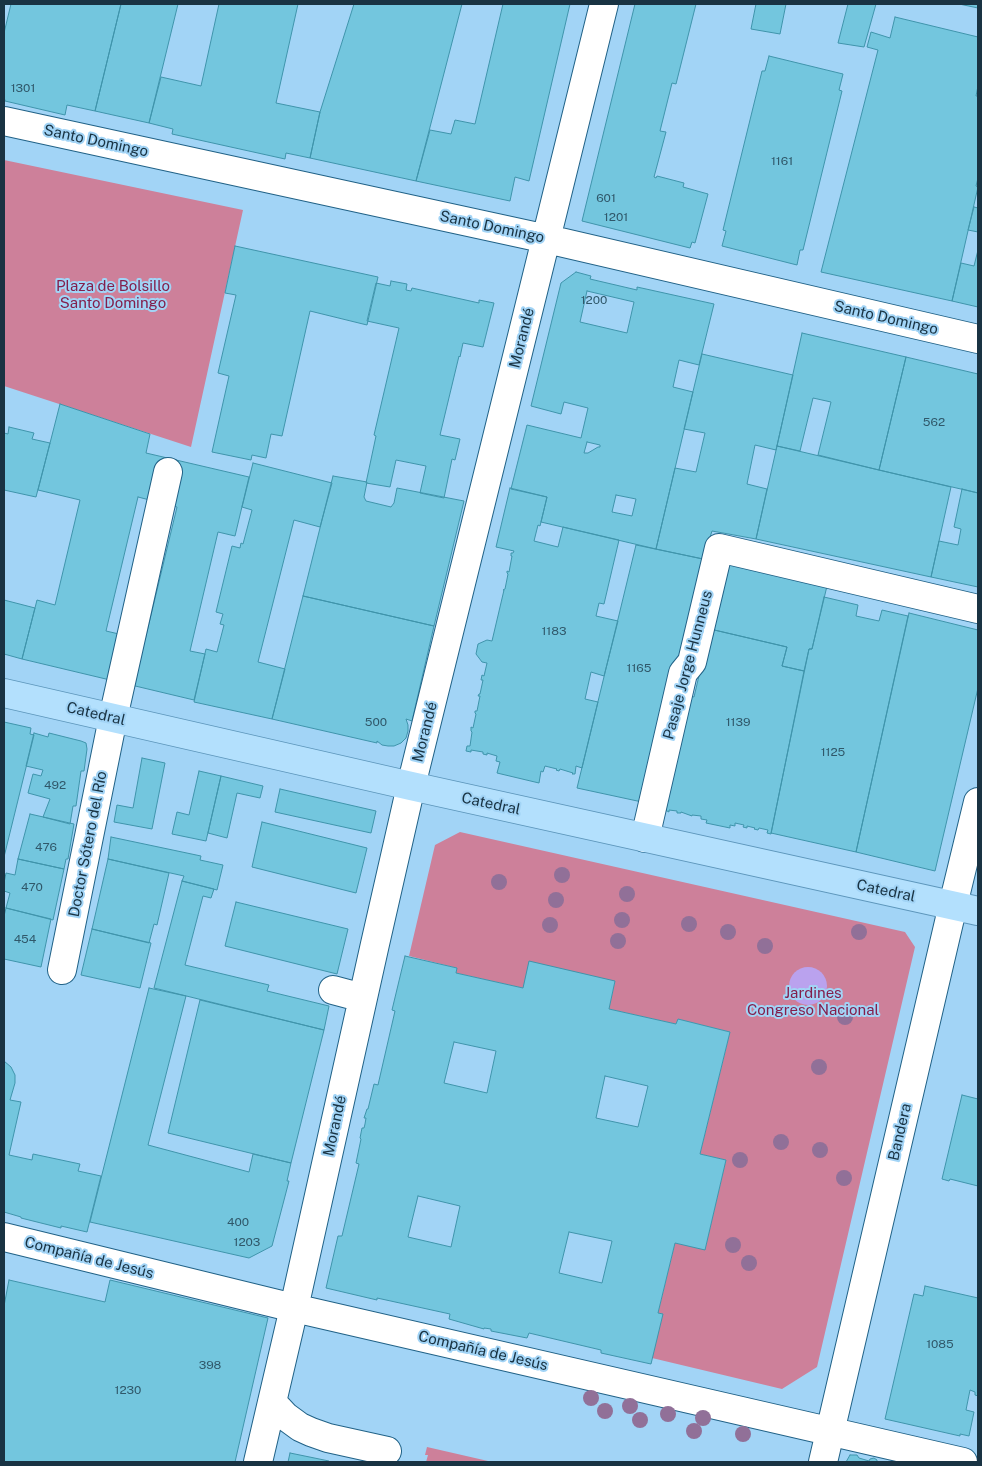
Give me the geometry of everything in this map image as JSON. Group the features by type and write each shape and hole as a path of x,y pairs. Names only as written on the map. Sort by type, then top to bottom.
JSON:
{"main road":[{"name":"Catedral","path":"4,693 411,786 966,908"}],"street":[{"name":"Morandé","path":"258,1462 411,786 604,4"},
{"name":"Santo Domingo","path":"4,121 547,239 978,340"},
{"name":"Doctor Sótero del Río","path":"62,970 113,718 168,472"},
{"name":"Pasaje Jorge Hunneus","path":"645,838 683,673 692,662 719,548 978,609"},
{"name":"Bandera","path":"823,1462 966,908 978,802"},
{"path":"333,990 363,998"},
{"name":"Compañía de Jesús","path":"4,1241 963,1462"},
{"path":"294,1308 311,1325 320,1330 410,1354"},
{"path":"272,1402 285,1416 300,1427 311,1432 328,1438 387,1451"}],"green space":[{"name":"Plaza de Bolsillo Santo Domingo","path":"4,160 243,210 191,447 4,386"},
{"name":"Jardines Congreso Nacional","path":"460,832 905,932 915,947 817,1367 782,1389 652,1358 662,1314 658,1313 675,1243 705,1249 726,1160 700,1154 730,1032 678,1019 676,1024 609,1009 615,981 523,988 456,973 457,968 409,956 435,845"},
{"path":"427,1447 488,1462 426,1462 428,1455 425,1455"}],"shaded area":[{"path":"808,967 822,972 827,986 822,1000 808,1005 794,1000 789,986 794,972"}],"building":[{"path":"11,4 121,4 95,111 67,105 65,115 5,101 4,33"},
{"path":"121,4 178,4 149,123 95,111"},
{"path":"219,4 298,4 276,103 320,112 310,158 286,153 285,159 172,134 173,129 149,123 161,77 201,86"},
{"path":"354,4 462,4 416,181 310,158 320,112"},
{"path":"503,4 570,4 529,181 515,177 510,201 416,181 430,130 451,134 455,120 475,124"},
{"path":"635,4 696,4 676,84 672,83 660,131 666,132 654,177 656,178 657,176 684,183 683,187 708,194 695,243 692,242 690,248 582,221"},
{"path":"756,4 786,4 780,34 751,29"},
{"path":"848,4 876,4 864,47 838,43"},
{"path":"959,4 978,4 978,8"},
{"path":"895,17 978,37 978,86 976,96 978,96 978,178 976,186 978,187 952,301 821,272 878,50 867,47 871,32 890,38"},
{"path":"769,56 843,74 839,90 842,91 803,250 800,250 797,265 722,246 726,231 723,230 762,71 765,71"},
{"path":"974,207 978,208 978,232 968,230"},
{"path":"235,246 378,277 367,325 310,311 282,436 271,434 266,458 252,455 251,460 212,452 229,376 218,373 236,295 225,293"},
{"path":"978,250 978,307 952,301 961,263 974,266"},
{"path":"576,272 591,276 590,279 637,290 637,287 714,304 699,365 679,360 673,387 693,392 656,549 541,522 547,497 511,489 527,425 581,438 588,408 564,402 561,414 531,406 561,283","holes":["587,291 634,302 627,333 580,322","587,442 600,445 600,447 584,453","616,495 636,499 632,516 612,512"]},
{"path":"391,281 407,284 406,290 411,291 412,288 479,303 479,300 494,303 483,347 463,343 459,356 440,435 460,439 455,460 452,459 444,498 420,493 426,466 396,460 390,487 366,483 376,436 374,435 399,328 367,321 376,283 390,286"},
{"path":"802,333 906,357 879,470 818,455 831,402 813,398 800,451 777,446"},
{"path":"702,354 793,375 776,450 755,445 747,484 767,489 756,539 712,531 703,559 656,549 675,468 696,472 705,433 684,429"},
{"path":"906,357 978,374 978,493 879,470"},
{"path":"60,404 150,434 146,453 249,477 235,536 218,532 190,651 205,654 194,700 22,659 37,600 55,605 80,500 38,490","holes":["138,497 177,507 145,640 106,631"]},
{"path":"9,427 34,433 32,439 50,443 36,497 4,490 4,433 8,434"},
{"path":"777,446 951,487 931,577 756,539"},
{"path":"253,463 332,483 320,527 294,520 258,662 285,669 272,719 194,702 206,649 217,652 224,625 220,624 223,614 216,612 232,546 240,548 241,543 243,544 252,510 242,507"},
{"path":"333,476 367,482 364,497 366,501 391,507 394,503 397,488 464,501 434,626 303,596"},
{"path":"510,488 547,497 540,526 538,525 534,541 558,547 563,527 619,540 604,604 599,603 596,616 618,621 604,676 591,672 585,699 598,702 582,768 576,766 575,774 572,774 545,766 543,772 541,771 539,783 497,773 500,762 496,761 497,756 471,750 471,752 466,751 467,746 470,746 471,727 473,728 475,711 477,711 480,696 478,696 483,680 481,680 482,675 484,676 487,663 482,662 476,654 478,644 487,640 492,641 503,590 505,589 507,571 509,572 511,553 514,551 496,547"},
{"path":"962,489 978,493 978,587 931,577 939,541 958,545 961,529 954,527"},
{"path":"636,545 703,559 682,659 674,661 642,802 577,788"},
{"path":"726,563 827,586 812,649 809,649 804,671 782,666 787,647 710,629"},
{"path":"303,596 434,626 412,721 406,719 408,731 406,738 401,743 394,746 382,745 377,741 377,743 272,719"},
{"path":"824,597 858,605 856,616 879,621 882,610 908,616 856,852 771,833 809,649 812,649"},
{"path":"4,600 35,608 22,659 4,654"},
{"path":"909,613 978,630 978,688 935,871 856,852"},
{"path":"710,629 787,647 782,666 804,671 771,834 767,833 768,830 759,828 758,830 747,826 747,828 743,827 744,825 735,823 735,826 730,825 730,828 706,823 707,820 701,819 701,816 665,810 687,695 694,697"},
{"path":"4,722 31,728 30,734 34,735 4,857"},
{"path":"34,733 48,737 49,733 86,743 84,771 81,771 76,806 73,806 70,824 43,817 50,799 28,793 33,774 41,776 43,770 26,766"},
{"path":"142,758 165,763 152,829 114,822 117,805 133,808"},
{"path":"199,771 221,776 206,841 172,834 177,812 189,815"},
{"path":"221,776 263,786 260,798 237,793 227,838 208,833"},
{"path":"280,789 376,811 371,833 275,812"},
{"path":"30,814 74,824 68,859 66,859 64,869 18,859"},
{"path":"262,822 367,848 356,893 252,867"},
{"path":"111,837 201,856 200,860 223,865 217,890 182,881 184,876 108,859"},
{"path":"18,859 64,869 53,920 6,908 10,893 4,891 6,873 15,875"},
{"path":"108,859 169,873 157,925 154,924 149,943 92,929"},
{"path":"182,881 214,889 211,898 203,896 185,965 269,985 267,991 329,1006 324,1030 154,988"},
{"path":"236,902 348,929 337,974 225,946"},
{"path":"6,908 51,919 41,967 4,959 4,916"},
{"path":"92,929 151,943 140,988 81,975"},
{"path":"405,956 457,968 456,973 523,988 529,961 615,981 609,1009 676,1024 678,1019 730,1032 700,1154 726,1160 705,1250 675,1243 658,1313 663,1314 651,1364 601,1353 601,1350 529,1333 527,1338 491,1331 491,1329 484,1329 449,1319 450,1314 326,1288 338,1236 342,1236 359,1164 356,1163 362,1128 364,1128 365,1124 366,1118 364,1118 374,1084 378,1085 395,1011 392,1010","holes":["454,1042 496,1051 487,1093 444,1083","605,1076 648,1086 638,1127 596,1118","418,1196 460,1206 451,1247 408,1237","569,1232 612,1241 602,1283 559,1273"]},
{"path":"149,988 186,996 148,1145 249,1172 253,1154 291,1163 287,1181 289,1181 272,1246 249,1258 90,1222"},
{"path":"200,1000 324,1030 291,1163 168,1133"},
{"path":"4,1061 11,1067 15,1075 15,1083 10,1100 21,1102 9,1155 32,1160 33,1154 80,1164 78,1171 101,1176 87,1232 61,1226 61,1228 4,1212"},
{"path":"962,1095 978,1099 978,1186 950,1179 949,1181 942,1179"},
{"path":"9,1280 105,1302 110,1280 268,1318 235,1462 4,1462 4,1306"},
{"path":"925,1286 978,1298 978,1396 970,1390 966,1410 974,1412 969,1436 960,1434 960,1436 885,1419 914,1294 923,1296"},
{"path":"290,1453 329,1461 288,1462"},
{"path":"850,1455 857,1455 859,1458 869,1461 874,1458 877,1462 846,1462"}]}
